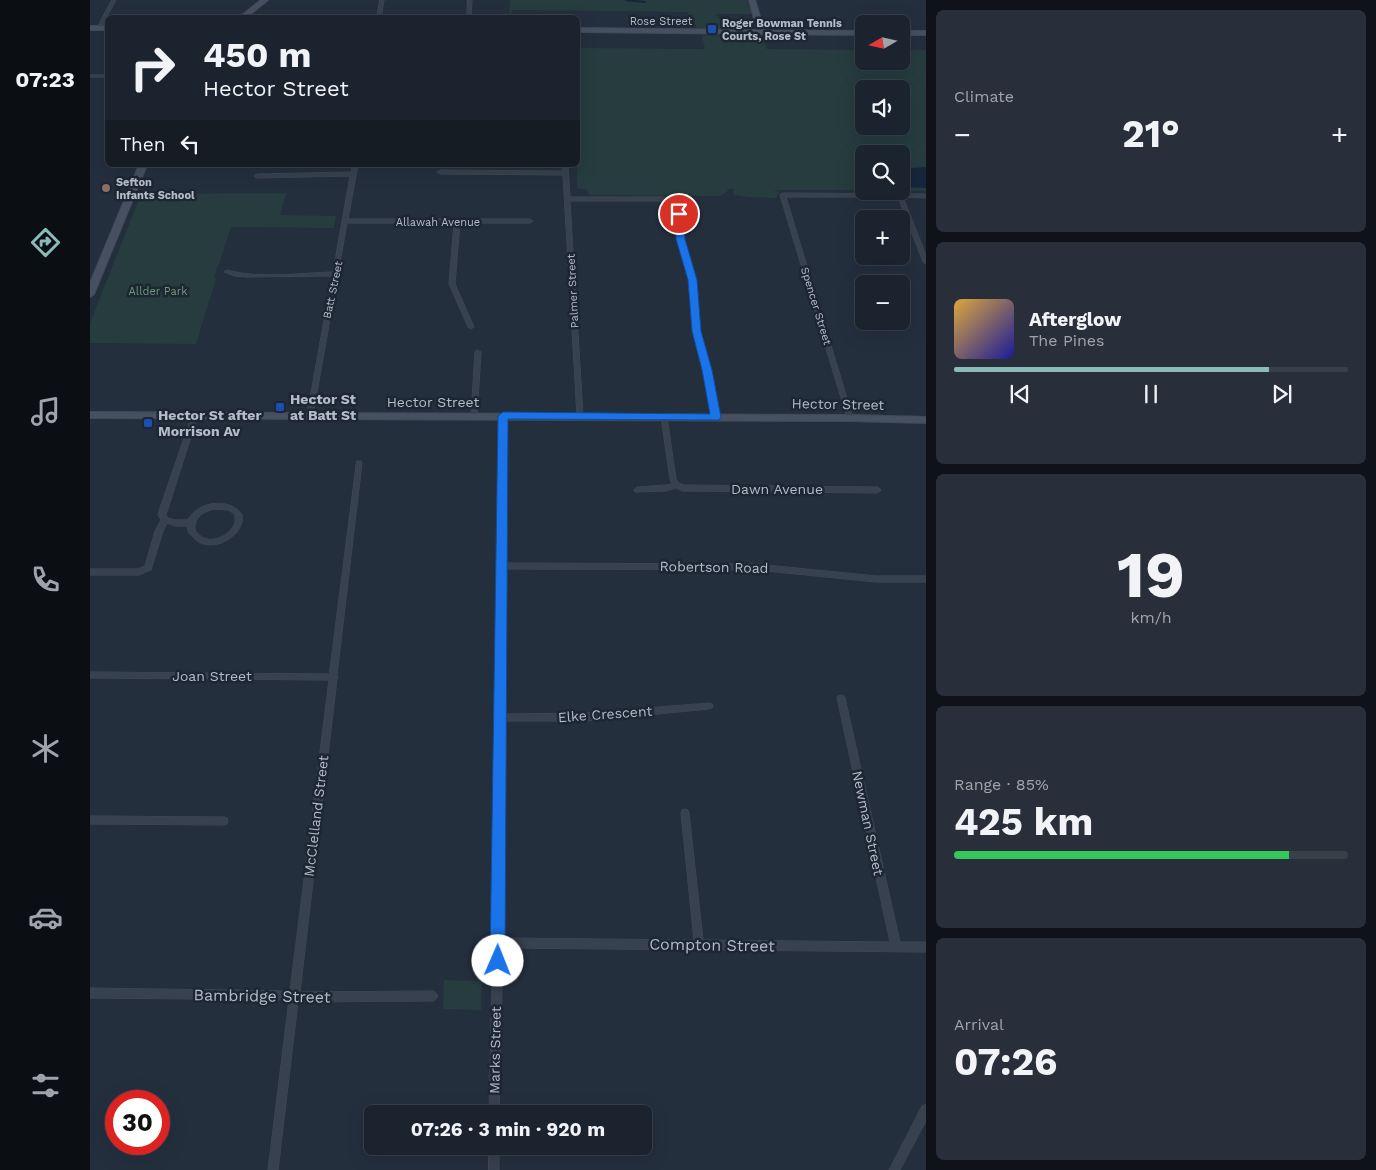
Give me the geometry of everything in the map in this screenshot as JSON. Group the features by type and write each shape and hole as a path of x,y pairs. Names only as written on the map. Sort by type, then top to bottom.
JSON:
{"street":[{"path":"105,15 114,0"},
{"path":"245,15 265,0"},
{"path":"380,15 382,0"},
{"path":"469,15 470,0"},
{"path":"752,0 761,32"},
{"path":"98,28 105,16"},
{"path":"90,28 105,28"},
{"name":"Rose Street","path":"580,30 855,33"},
{"path":"910,33 926,33"},
{"path":"90,76 105,76"},
{"path":"90,294 142,167"},
{"name":"Batt Street","path":"310,415 355,167"},
{"name":"Palmer Street","path":"565,167 580,416"},
{"path":"440,172 566,173"},
{"path":"257,176 353,174"},
{"name":"Spencer Street","path":"850,418 783,194 855,195"},
{"path":"910,196 926,196"},
{"path":"568,199 665,200 678,206 680,239 692,280 696,331 707,370 716,417"},
{"path":"902,200 926,262"},
{"name":"Allawah Avenue","path":"346,221 530,221"},
{"path":"457,222 452,284 471,327"},
{"path":"227,272 231,274 336,274"},
{"path":"474,416 478,352"},
{"path":"190,523 165,520 162,515 195,414"},
{"name":"Hector Street","path":"90,415 580,416 926,420"},
{"name":"Marks Street","path":"494,1105 501,718 503,416"},
{"path":"664,417 673,479 676,485"},
{"name":"McClelland Street","path":"273,1170 359,463"},
{"name":"Dawn Avenue","path":"637,490 666,488 676,485 688,489 878,490"},
{"path":"214,506 229,507 236,512 239,519 238,527 231,535 222,540 210,542 196,537 191,531 190,523 198,512 214,506"},
{"path":"90,572 135,573 146,570 150,566 159,531 165,520"},
{"name":"Robertson Road","path":"501,566 756,566 876,579 926,579"},
{"name":"Joan Street","path":"90,675 334,677"},
{"name":"Newman Street","path":"841,698 896,947"},
{"name":"Elke Crescent","path":"501,718 586,717 709,706"},
{"path":"685,813 699,945"},
{"path":"90,820 224,821"},
{"name":"Compton Street","path":"498,943 926,947"},
{"name":"Bambridge Street","path":"90,994 433,996"},
{"path":"894,1170 926,1110"},
{"path":"494,1155 494,1170"}],"green space":[{"path":"510,0 747,0 752,14 716,14 719,19 753,19 754,26 752,28 697,28 687,12 512,10 511,15 509,15"},
{"path":"762,35 767,49 855,50 855,70 910,70 910,50 926,50 926,191 910,191 910,145 855,145 855,190 773,190 779,192 776,198 734,195 734,189 728,189 727,192 720,196 589,195 587,190 577,188 577,167 580,167 580,48 705,49 702,36"},
{"name":"Allder Park","path":"286,193 280,215 336,216 334,228 231,227 217,266 214,278 216,279 196,344 90,343 90,323 141,194"},
{"path":"444,980 482,981 481,1010 443,1009"}],"water":[{"path":"926,167 926,188 910,187 910,169"}],"waterway":[{"path":"626,0 645,2"}],"place":[{"name":"Roger Bowman Tennis Courts, Rose St","path":"712,29"},
{"name":"Sefton Infants School","path":"106,188"},
{"name":"Hector St at Batt St","path":"280,407"},
{"name":"Hector St after Morrison Av","path":"148,423"}],"route":[{"path":"498,961 503,416 716,417 707,370 696,331 694,292 687,259 680,239 679,214"}]}
